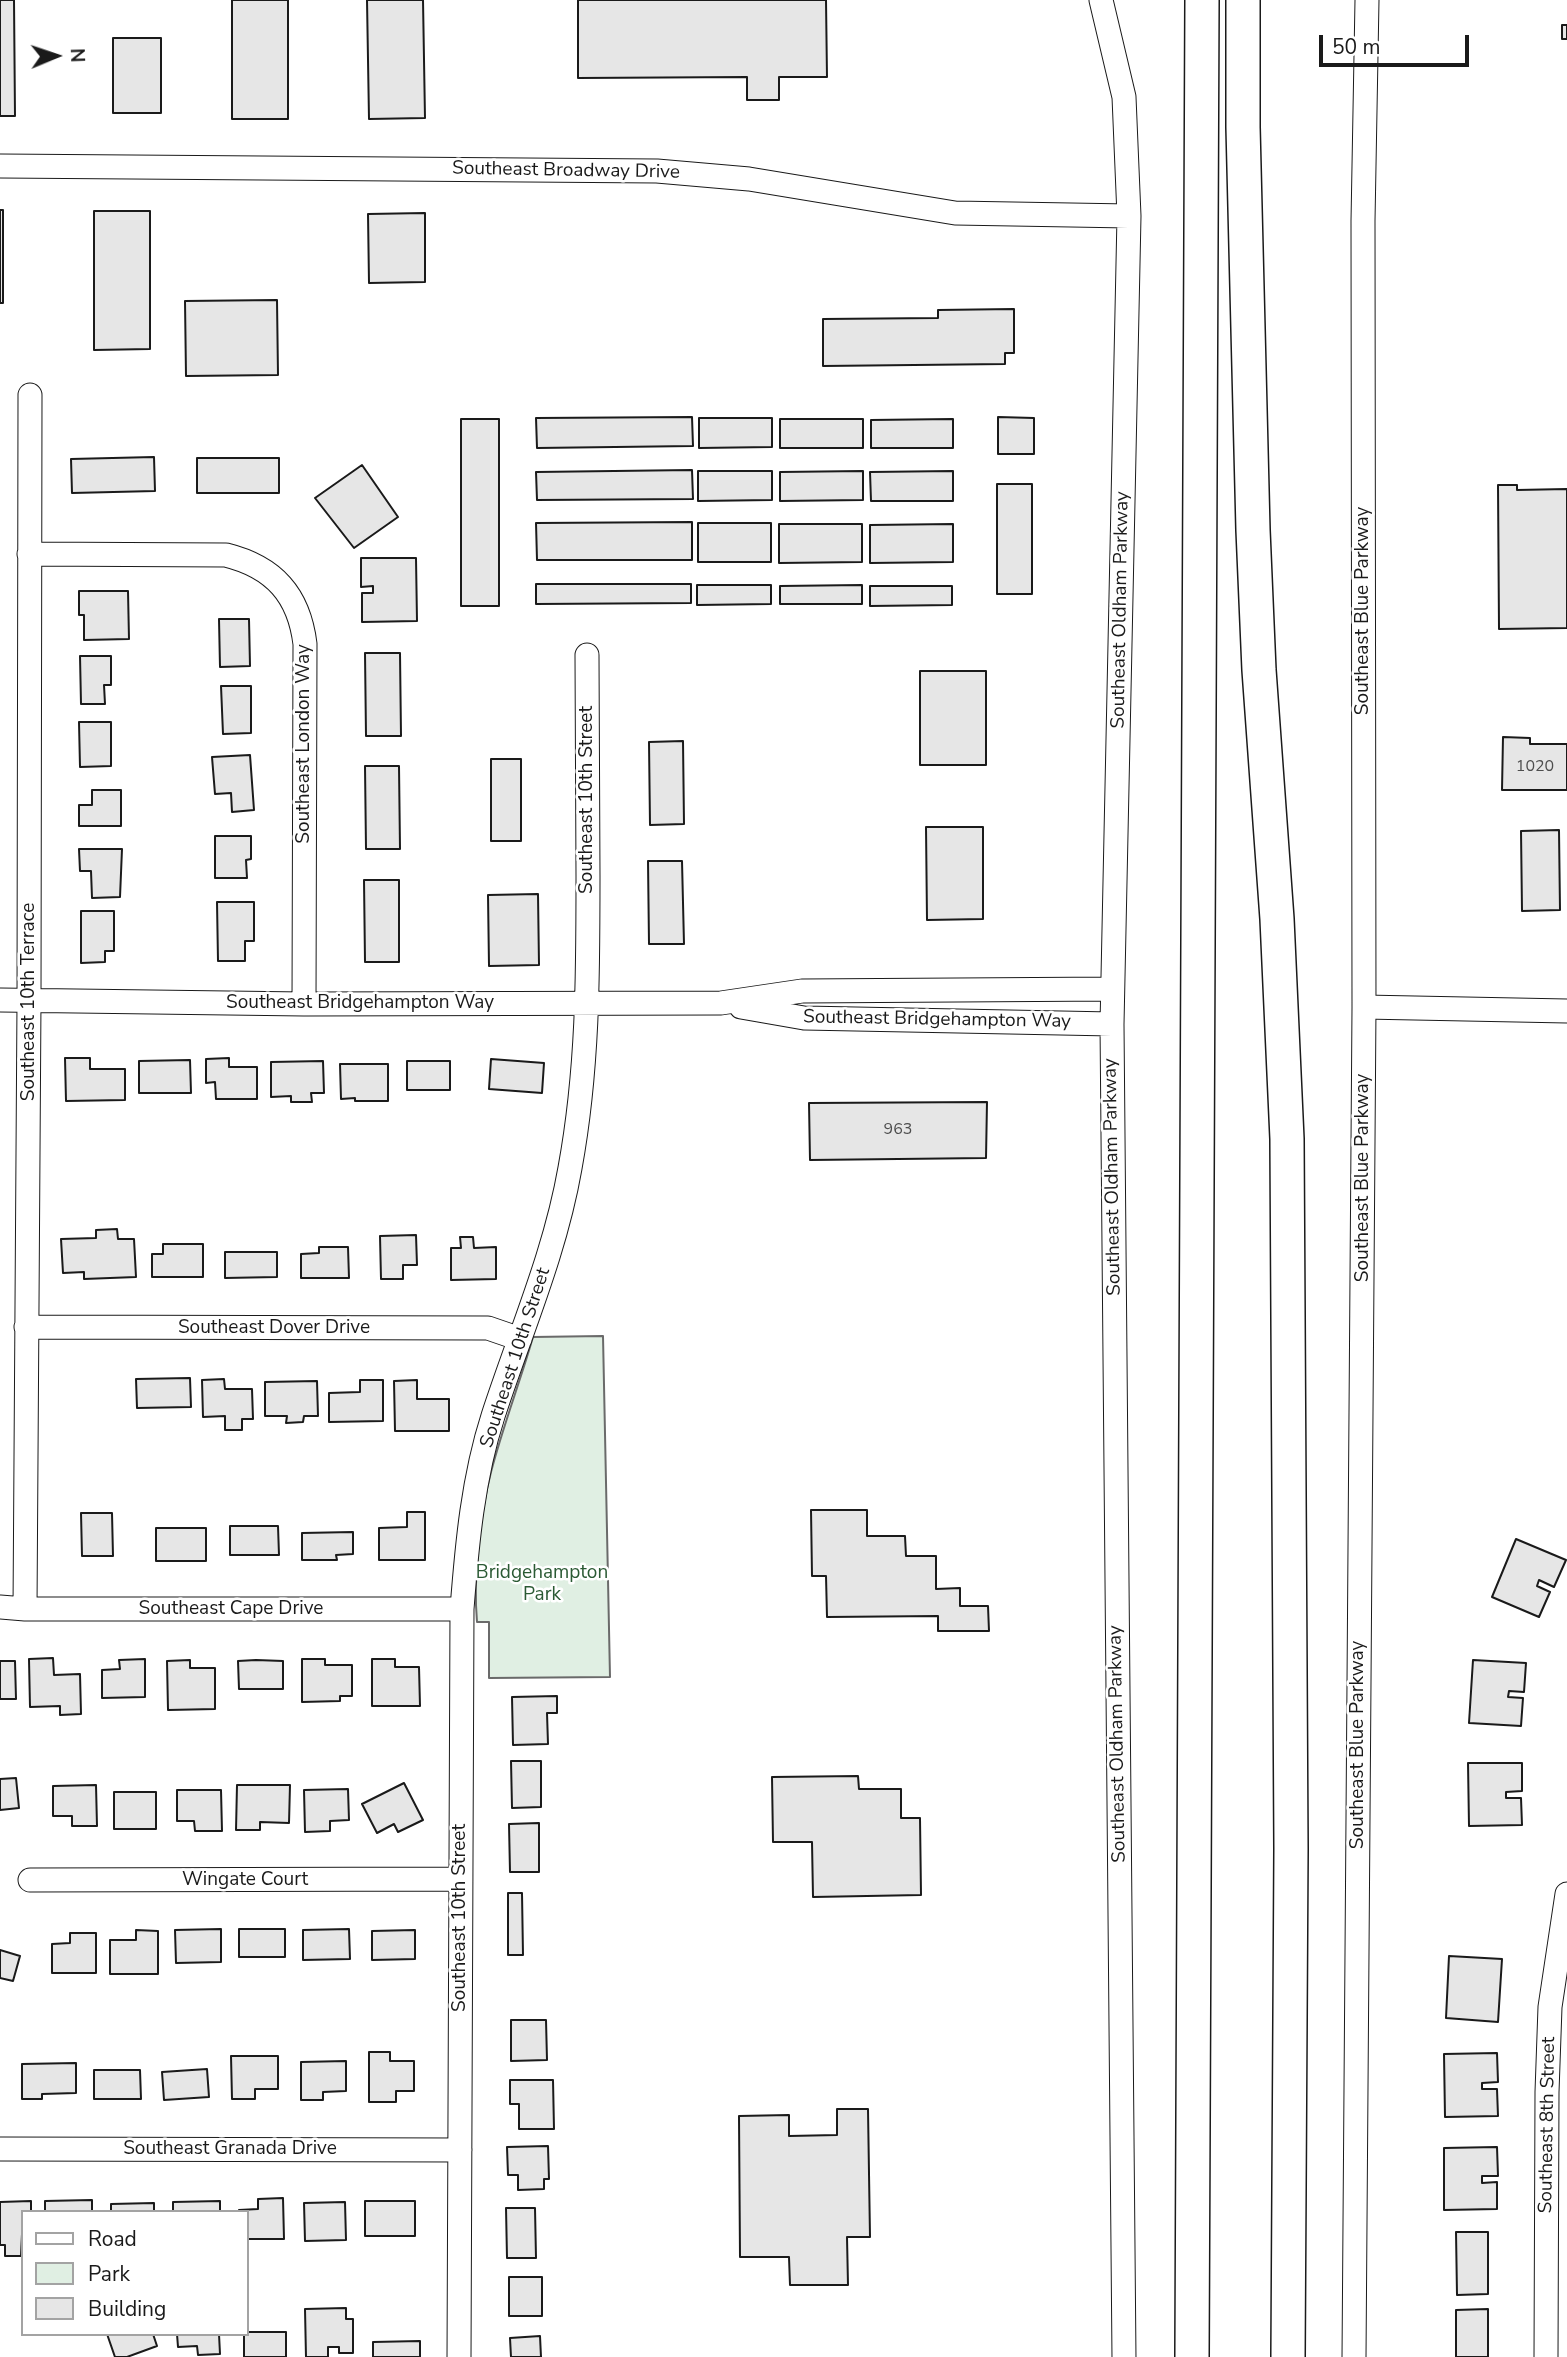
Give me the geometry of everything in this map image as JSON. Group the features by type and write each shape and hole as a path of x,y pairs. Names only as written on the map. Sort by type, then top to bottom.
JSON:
{"highway":[{"path":"1192,2357 1202,0"},
{"path":"1243,0 1243,141 1252,530 1277,919 1287,1139 1291,1849 1288,2357"}],"street":[{"name":"Southeast Oldham Parkway","path":"1101,0 1124,97 1129,216 1112,989 1124,2357"},
{"name":"Southeast Blue Parkway","path":"1354,2357 1364,1007 1363,221 1367,0"},
{"name":"Southeast Broadway Drive","path":"0,166 657,171 749,179 955,213 1129,216"},
{"name":"Southeast 10th Terrace","path":"25,1609 30,394"},
{"name":"Southeast London Way","path":"29,554 226,555 249,561 274,576 292,598 303,622 305,644 304,1004"},
{"name":"Southeast 10th Street","path":"459,2357 462,1609 468,1538 478,1477 492,1418 544,1274 570,1171 584,1076 588,1004 587,655"},
{"name":"Southeast Bridgehampton Way","path":"0,1000 304,1004 721,1003 802,991 1112,989"},
{"name":"Southeast Bridgehampton Way","path":"721,1003 804,1018 1112,1024"},
{"path":"1364,1007 1567,1011"},
{"name":"Southeast Dover Drive","path":"26,1327 488,1328 520,1339"},
{"name":"Southeast Cape Drive","path":"0,1606 25,1609 462,1609"},
{"name":"Wingate Court","path":"30,1880 460,1879"},
{"name":"Southeast 8th Street","path":"1546,2357 1557,2092 1550,2007 1567,1894"},
{"name":"Southeast Granada Drive","path":"0,2149 460,2150"}],"green space":[{"name":"Bridgehampton Park","path":"603,1336 610,1677 489,1678 489,1622 477,1622 476,1604 481,1526 496,1455 533,1337"}],"building":[{"path":"0,0 14,0 15,116 0,116"},
{"path":"232,0 288,0 288,119 232,119"},
{"path":"367,0 423,0 425,118 369,119"},
{"path":"578,0 826,0 827,77 779,77 779,100 747,100 747,77 578,78"},
{"path":"1562,25 1567,25 1567,39 1562,39"},
{"path":"113,38 161,38 161,113 113,113"},
{"path":"0,210 3,210 3,303 0,303"},
{"path":"94,211 150,211 150,349 94,350"},
{"path":"425,213 425,282 369,283 368,214"},
{"path":"277,300 278,375 186,376 185,301"},
{"path":"1014,309 1014,353 1005,353 1005,364 823,366 823,319 938,318 938,310"},
{"path":"692,417 693,446 537,448 536,418"},
{"path":"998,417 1034,418 1034,454 998,454"},
{"path":"699,418 772,418 772,447 699,448"},
{"path":"461,419 499,419 499,606 461,606"},
{"path":"780,419 863,419 863,448 780,448"},
{"path":"953,419 953,448 871,448 871,420"},
{"path":"154,457 155,491 72,493 71,459"},
{"path":"197,458 279,458 279,493 197,493"},
{"path":"362,465 398,517 354,548 315,498"},
{"path":"692,470 693,499 537,500 536,472"},
{"path":"698,471 772,471 772,500 698,501"},
{"path":"863,471 863,500 780,501 780,472"},
{"path":"953,471 953,501 871,501 870,472"},
{"path":"997,484 1032,484 1032,594 997,594"},
{"path":"1498,485 1517,485 1517,490 1567,489 1567,628 1499,629"},
{"path":"692,522 692,560 537,560 536,523"},
{"path":"698,523 771,523 771,562 698,562"},
{"path":"779,524 862,524 862,562 779,563"},
{"path":"953,524 953,562 870,563 870,525"},
{"path":"361,558 416,558 417,621 362,622 362,593 373,593 373,586 361,587"},
{"path":"536,584 691,584 691,603 536,604"},
{"path":"697,585 771,585 771,604 697,605"},
{"path":"862,585 862,604 780,604 780,586"},
{"path":"870,586 952,586 952,605 870,606"},
{"path":"79,591 128,591 129,639 84,640 84,615 79,615"},
{"path":"219,619 249,619 250,666 220,667"},
{"path":"365,653 400,653 401,736 366,736"},
{"path":"80,656 111,656 111,685 104,685 105,704 81,704"},
{"path":"920,671 986,671 986,765 920,765"},
{"path":"221,686 251,686 251,733 223,734"},
{"path":"79,722 111,722 111,766 80,767"},
{"path":"1503,737 1530,738 1530,744 1567,744 1567,790 1502,790"},
{"path":"683,741 684,824 650,825 649,742"},
{"path":"250,755 254,810 232,812 231,793 215,794 212,757"},
{"path":"491,759 521,759 521,841 491,841"},
{"path":"365,766 399,766 400,849 366,849"},
{"path":"92,790 121,790 121,826 79,826 79,805 92,805"},
{"path":"926,827 983,827 983,919 927,920"},
{"path":"1559,830 1560,910 1522,911 1521,831"},
{"path":"215,836 251,836 251,859 246,860 247,878 215,878"},
{"path":"79,849 122,849 120,897 92,898 91,871 80,871"},
{"path":"648,861 682,861 684,944 649,944"},
{"path":"364,880 399,880 399,962 365,962"},
{"path":"538,894 539,965 489,966 488,895"},
{"path":"217,902 254,902 254,941 245,941 245,961 218,961"},
{"path":"81,911 114,911 114,951 105,951 105,962 81,963"},
{"path":"65,1058 90,1058 90,1069 125,1069 125,1100 66,1101"},
{"path":"229,1058 229,1067 257,1067 257,1099 216,1099 215,1082 206,1083 206,1059"},
{"path":"491,1059 544,1063 542,1093 489,1089"},
{"path":"190,1060 191,1093 139,1093 139,1061"},
{"path":"323,1061 324,1093 311,1093 312,1102 291,1102 291,1096 271,1097 271,1062"},
{"path":"407,1061 450,1061 450,1090 407,1090"},
{"path":"340,1064 388,1064 388,1101 341,1099"},
{"path":"987,1102 986,1158 810,1160 809,1103"},
{"path":"117,1229 118,1239 134,1239 136,1277 84,1279 84,1272 63,1273 61,1239 96,1238 96,1230"},
{"path":"416,1235 417,1265 403,1265 403,1279 381,1279 380,1236"},
{"path":"460,1237 473,1237 474,1248 496,1247 496,1279 451,1280 451,1248 461,1248"},
{"path":"163,1244 203,1244 203,1277 152,1277 152,1254 163,1254"},
{"path":"319,1247 348,1247 349,1278 301,1278 301,1254 319,1253"},
{"path":"225,1252 277,1252 277,1277 225,1278"},
{"path":"190,1378 191,1407 137,1408 136,1379"},
{"path":"224,1379 225,1389 252,1389 253,1419 242,1419 242,1430 225,1430 225,1416 203,1417 202,1380"},
{"path":"360,1380 383,1380 383,1421 329,1422 329,1393 360,1392"},
{"path":"417,1380 417,1399 449,1399 449,1431 395,1431 394,1381"},
{"path":"317,1381 318,1416 304,1416 303,1422 286,1423 287,1416 265,1416 265,1382"},
{"path":"811,1510 867,1510 867,1536 905,1536 906,1556 936,1556 936,1589 960,1588 960,1606 988,1606 989,1631 938,1631 938,1616 827,1617 826,1576 812,1576"},
{"path":"407,1512 425,1512 425,1560 379,1560 379,1528 407,1527"},
{"path":"81,1513 112,1513 113,1556 82,1556"},
{"path":"230,1526 278,1526 279,1555 230,1555"},
{"path":"156,1528 206,1528 206,1561 156,1561"},
{"path":"353,1532 353,1554 336,1555 337,1560 302,1560 302,1533"},
{"path":"1516,1539 1566,1560 1554,1587 1539,1580 1537,1586 1550,1592 1539,1617 1492,1597"},
{"path":"53,1658 54,1675 80,1674 81,1714 60,1715 60,1706 30,1707 29,1659"},
{"path":"145,1659 145,1697 102,1698 102,1670 120,1669 119,1660"},
{"path":"302,1659 325,1659 325,1665 352,1665 352,1696 340,1696 340,1701 302,1702"},
{"path":"372,1659 395,1659 395,1667 419,1667 420,1706 372,1706"},
{"path":"190,1660 190,1668 215,1668 215,1709 168,1710 167,1661"},
{"path":"1473,1660 1526,1663 1524,1692 1509,1691 1508,1697 1523,1698 1521,1726 1469,1723"},
{"path":"0,1661 15,1661 16,1699 0,1699"},
{"path":"238,1661 283,1661 283,1689 239,1689"},
{"path":"557,1696 557,1713 547,1713 548,1744 513,1745 512,1697"},
{"path":"511,1761 541,1761 541,1807 512,1808"},
{"path":"1468,1763 1522,1763 1522,1791 1506,1792 1506,1798 1521,1798 1522,1825 1469,1826"},
{"path":"858,1776 859,1789 901,1789 901,1818 920,1818 921,1895 813,1897 812,1842 773,1842 772,1777"},
{"path":"16,1778 19,1808 0,1810 0,1779"},
{"path":"404,1783 423,1820 398,1832 394,1824 377,1833 362,1804"},
{"path":"96,1785 97,1826 72,1826 72,1816 53,1816 53,1786"},
{"path":"237,1785 290,1785 289,1823 260,1822 260,1830 236,1830"},
{"path":"348,1789 349,1820 330,1821 330,1831 305,1832 304,1790"},
{"path":"177,1790 221,1790 222,1831 195,1831 194,1821 177,1821"},
{"path":"114,1792 156,1792 156,1829 114,1829"},
{"path":"539,1823 539,1872 510,1872 509,1824"},
{"path":"508,1893 522,1893 523,1955 508,1955"},
{"path":"221,1929 221,1962 176,1963 175,1930"},
{"path":"239,1929 285,1929 285,1957 239,1957"},
{"path":"349,1929 350,1959 303,1960 303,1930"},
{"path":"136,1930 158,1931 158,1974 110,1974 110,1940 136,1940"},
{"path":"415,1930 415,1959 372,1960 372,1931"},
{"path":"70,1933 96,1933 96,1973 52,1973 52,1944 70,1943"},
{"path":"0,1950 20,1956 13,1981 0,1978"},
{"path":"1449,1956 1502,1959 1498,2022 1446,2018"},
{"path":"511,2020 546,2020 547,2060 511,2061"},
{"path":"369,2052 390,2052 390,2061 414,2061 414,2091 396,2091 396,2102 369,2102"},
{"path":"1497,2053 1498,2082 1482,2083 1482,2089 1497,2089 1498,2116 1445,2117 1444,2054"},
{"path":"231,2056 278,2056 278,2089 255,2089 255,2099 232,2099"},
{"path":"346,2061 346,2091 323,2092 323,2100 301,2100 301,2062"},
{"path":"76,2063 76,2093 42,2094 42,2099 22,2099 22,2064"},
{"path":"207,2069 209,2097 164,2100 162,2072"},
{"path":"94,2070 140,2070 141,2099 94,2099"},
{"path":"510,2080 553,2080 554,2129 519,2129 519,2104 510,2104"},
{"path":"837,2109 868,2109 870,2237 847,2237 848,2285 790,2285 789,2257 740,2257 739,2116 789,2115 789,2136 837,2135"},
{"path":"548,2146 549,2179 544,2179 544,2189 518,2190 518,2175 508,2175 507,2147"},
{"path":"1497,2147 1498,2176 1482,2176 1482,2183 1497,2182 1497,2209 1444,2210 1444,2148"},
{"path":"283,2198 284,2239 248,2239 248,2210 239,2210 258,2209 258,2199"},
{"path":"92,2200 92,2210 45,2210 45,2201"},
{"path":"31,2201 31,2210 21,2210 21,2256 5,2256 5,2245 0,2245 0,2202"},
{"path":"220,2201 220,2210 173,2210 173,2202"},
{"path":"365,2201 415,2201 415,2236 365,2236"},
{"path":"345,2202 346,2240 305,2241 304,2203"},
{"path":"154,2203 154,2210 111,2210 111,2204"},
{"path":"506,2208 535,2208 536,2258 507,2258"},
{"path":"1456,2232 1488,2232 1488,2294 1457,2295"},
{"path":"509,2277 542,2277 542,2316 509,2316"},
{"path":"346,2308 346,2319 353,2319 353,2353 339,2353 339,2347 328,2347 328,2357 306,2357 305,2309"},
{"path":"1488,2309 1488,2357 1456,2357 1456,2310"},
{"path":"248,2332 286,2332 286,2357 244,2357 244,2336 248,2336"},
{"path":"108,2336 154,2336 157,2346 127,2357 115,2357"},
{"path":"177,2336 219,2336 220,2354 198,2355 197,2346 178,2347"},
{"path":"540,2336 541,2357 511,2357 510,2338"},
{"path":"420,2341 420,2357 373,2357 373,2342"}]}
